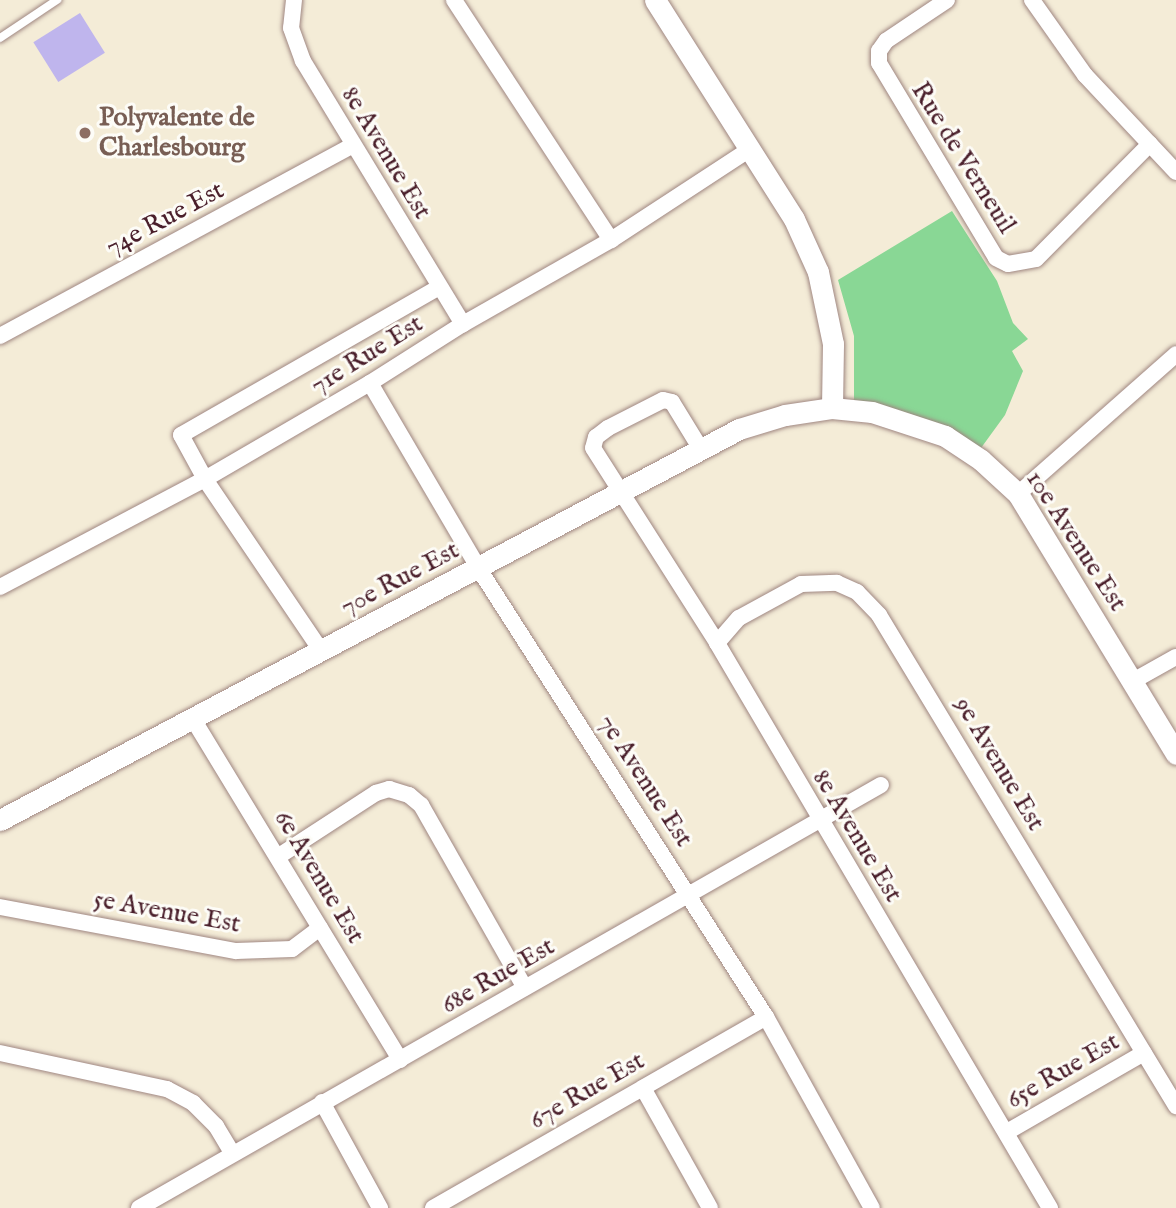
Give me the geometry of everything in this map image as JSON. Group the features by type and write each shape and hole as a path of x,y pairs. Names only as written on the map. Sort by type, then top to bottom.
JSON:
{"street":[{"name":"8e Avenue Est","path":"294,0 290,28 303,61 438,288 463,324"},
{"path":"454,0 611,240"},
{"path":"655,0 794,219 818,272 833,344 832,408"},
{"name":"Rue de Verneuil","path":"947,0 886,41 879,51 879,63 996,258 1008,264 1036,259 1150,144"},
{"path":"1032,0 1085,75 1176,172"},
{"name":"74e Rue Est","path":"0,336 353,145"},
{"name":"71e Rue Est","path":"0,586 205,480 370,383 463,324 611,240 750,149"},
{"name":"71e Rue Est","path":"205,480 181,435 438,288"},
{"path":"1018,494 1176,354"},
{"name":"7e Avenue Est","path":"370,383 479,569 766,1017 873,1208"},
{"name":"8e Avenue Est","path":"702,452 672,402 655,403 596,437 593,448 618,493 717,643 818,821 1007,1132 1050,1208"},
{"name":"70e Rue Est","path":"0,820 479,569 618,493 702,452 738,429 785,415 832,408"},
{"name":"10e Avenue Est","path":"832,408 910,422 945,436 981,460 1018,494 1176,754"},
{"path":"205,480 322,652"},
{"name":"9e Avenue Est","path":"717,643 739,618 801,584 837,583 857,592 879,615 1176,1106"},
{"path":"1133,681 1176,657"},
{"name":"6e Avenue Est","path":"194,719 400,1060"},
{"name":"68e Rue Est","path":"139,1208 881,785"},
{"path":"279,856 376,793 389,789 410,795 421,805 525,988"},
{"name":"5e Avenue Est","path":"0,907 236,951 292,949 320,928"},
{"name":"67e Rue Est","path":"433,1208 766,1017"},
{"path":"0,1053 167,1088 194,1103 216,1126 232,1153"},
{"name":"65e Rue Est","path":"1007,1132 1144,1053"},
{"path":"643,1088 710,1208"},
{"path":"322,1102 380,1208"}],"lane":[{"path":"0,38 57,0"}],"green space":[{"path":"952,211 997,281 1013,323 1028,339 1012,351 1023,371 1005,415 981,448 854,400 854,336 838,280"}],"building":[{"path":"80,13 105,53 58,82 33,42"}],"place":[{"name":"Polyvalente de Charlesbourg","path":"85,133"}]}
